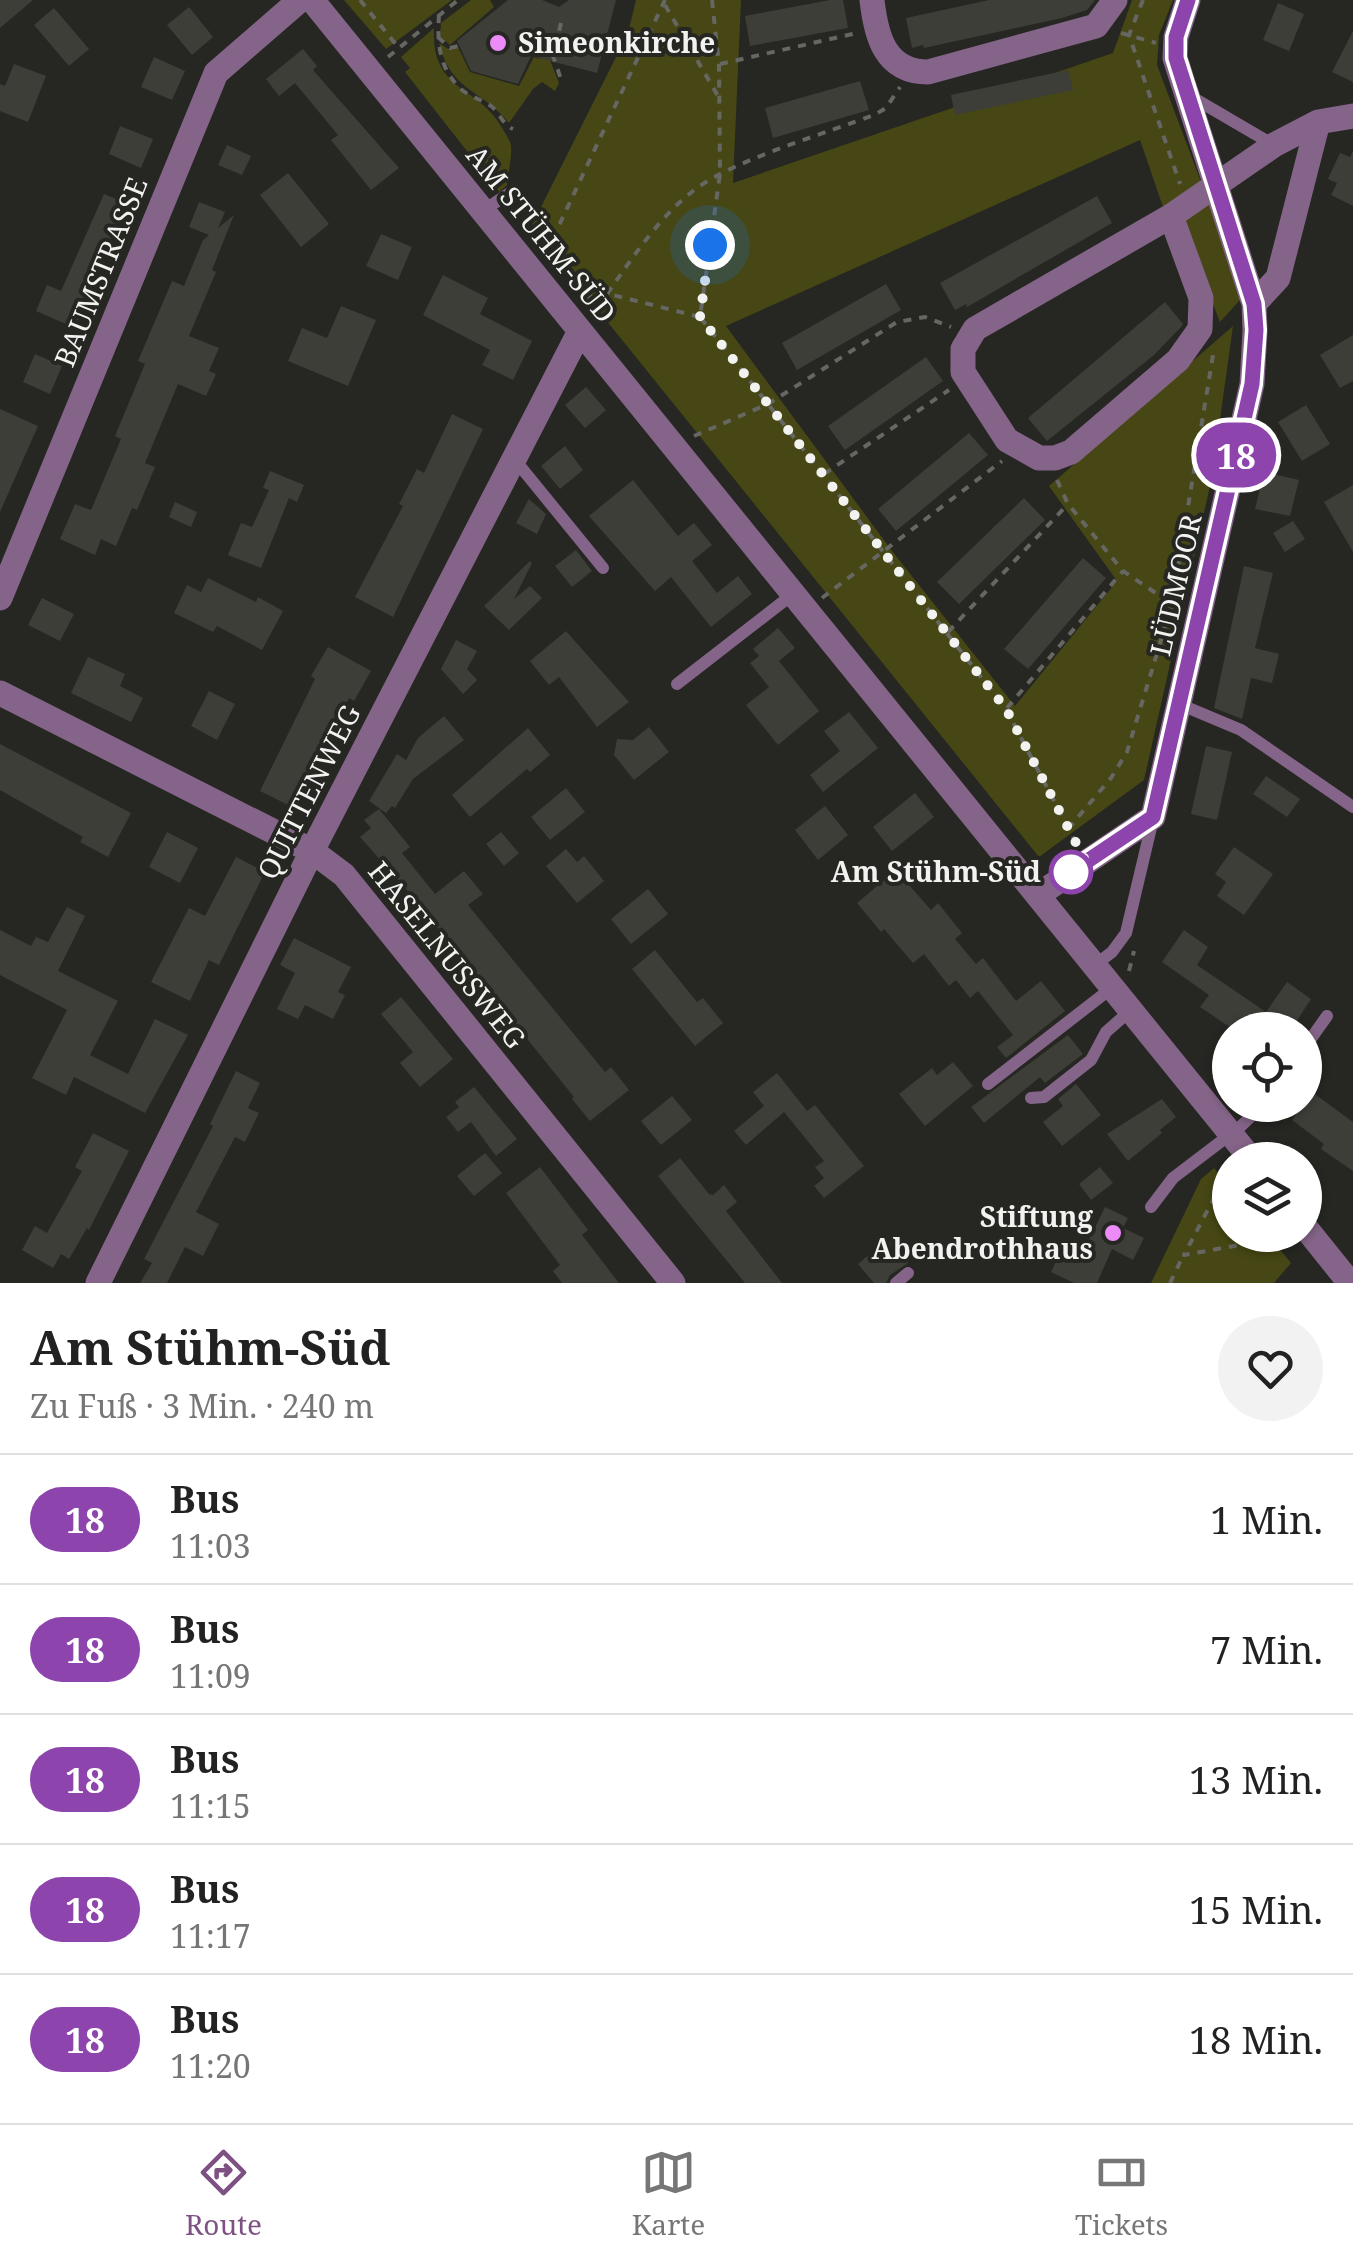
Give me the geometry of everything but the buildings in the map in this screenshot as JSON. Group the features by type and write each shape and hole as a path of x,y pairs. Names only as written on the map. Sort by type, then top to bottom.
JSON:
{"street":[{"name":"BAUMSTRASSE","path":"0,598 216,73 300,0"},
{"name":"AM STÜHM-SÜD","path":"312,0 1095,965 1120,984 1131,1010 1238,1142"},
{"path":"872,0 876,29 889,56 910,70 928,72 1096,26 1114,0"},
{"name":"LÜDMOOR","path":"1153,817 1252,384 1254,304 1184,93 1175,48 1188,0"},
{"path":"1171,216 1201,298 1202,320 1196,339 1178,360 1070,452 1046,458 1014,446 965,378 962,358 969,336 986,320 1171,216 1274,146 1318,122 1353,116"},
{"path":"1254,304 1278,278 1318,122"},
{"name":"QUITTENWEG","path":"98,1283 312,850 580,331"},
{"name":"HASELNUSSWEG","path":"0,692 312,850 344,875 673,1283"},
{"path":"1038,895 1153,817"},
{"path":"1322,1248 1350,1283"}],"lane":[{"path":"1184,93 1274,146"},
{"path":"484,210 514,190"},
{"path":"515,460 603,568"},
{"path":"677,684 800,602"},
{"path":"1179,704 1240,730 1353,807"},
{"path":"1095,965 1126,934 1153,817"},
{"path":"988,1084 1120,984"},
{"path":"1030,1098 1044,1096 1091,1060 1106,1032 1131,1010"},
{"path":"1322,1023 1327,1016"},
{"path":"1151,1206 1173,1178 1245,1122"},
{"path":"896,1283 908,1273"}],"path":[{"path":"360,0 399,49"},
{"path":"370,72 458,0"},
{"path":"700,317 720,174 719,64 712,0"},
{"path":"666,2 719,98"},
{"path":"535,275 666,2"},
{"path":"439,15 440,58 449,74 462,90 494,108 506,126 513,129"},
{"path":"560,23 554,56 562,82"},
{"path":"1096,26 1175,48"},
{"path":"719,64 876,29"},
{"path":"437,36 450,48 459,46"},
{"path":"607,294 646,238 697,188 720,174 876,114 886,108 910,70"},
{"path":"597,292 700,317 1006,709 1086,862"},
{"path":"673,445 768,404 897,322 925,317 969,336"},
{"path":"823,475 965,378"},
{"path":"800,602 882,550 1006,458 1014,446"},
{"path":"1046,458 1068,504 1124,571 1172,604 1204,600"},
{"path":"946,633 1068,504"},
{"path":"1006,709 1124,571"},
{"path":"1068,829 1111,778 1127,752 1172,604"},
{"path":"1120,984 1136,942"},
{"path":"1170,1283 1212,1202"},
{"path":"1184,1255 1212,1250"}],"shaded area":[{"path":"344,0 452,0 386,49"},
{"path":"471,0 490,0 494,7 450,45 440,36 441,23"},
{"path":"636,0 741,0 733,183 1113,53 1132,0 1173,0 1159,35 1157,65 1203,187 1163,207 1140,140 726,326 892,551 1015,706 1117,581 1049,486 1233,326 1212,477 1144,780 1039,857 531,227 628,33"},
{"path":"434,28 440,65 457,86 491,113 511,146 507,185 499,192 405,72 410,68 401,57"},
{"path":"439,43 450,50 458,47 470,72 519,86 534,57 540,59 543,53 559,83 555,91 542,82 533,89 509,123 459,81 444,59"},
{"path":"1210,203 1240,300 1220,322 1179,217"},
{"path":"1212,1170 1212,1252 1282,1252 1291,1263 1274,1283 1151,1283 1201,1179"}],"bus line":[{"name":"18","path":"1071,872 1153,817 1252,384 1254,304 1178,71 1176,37 1188,0"}],"place":[{"name":"Simeonkirche","path":"498,43"},
{"name":"Am Stühm-Süd","path":"1071,872"},
{"name":"Stiftung Abendrothhaus","path":"1113,1233"}],"route":[{"path":"710,245 700,317 1006,709 1086,862 1071,872"}]}
